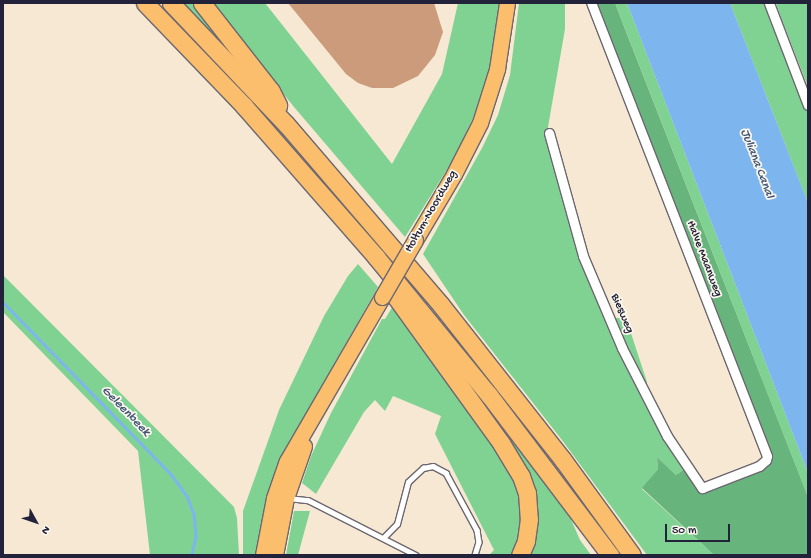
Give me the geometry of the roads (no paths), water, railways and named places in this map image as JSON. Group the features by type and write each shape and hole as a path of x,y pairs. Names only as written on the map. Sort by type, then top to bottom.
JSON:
{"highway":[{"path":"145,3 224,84 359,237 489,395 610,555"},
{"path":"171,3 286,124 480,353 563,460 632,555"},
{"path":"202,3 271,91 286,124"},
{"path":"359,237 387,285 501,443 521,476 527,493 529,514 526,541 520,555"}],"main road":[{"name":"Holtum-Noordweg","path":"275,555 280,498 287,461 454,174 480,123 497,69 507,3"},
{"name":"Holtum-Noordweg","path":"263,555 280,498"}],"street":[{"name":"Halve Maanweg","path":"592,3 767,456 766,460 760,466 704,488"},
{"path":"769,3 808,105"},
{"name":"Biesweg","path":"549,133 583,256 622,348 667,436 697,482 704,488"}],"lane":[{"path":"384,537 397,524 408,482 423,468 433,466 446,473 477,530 479,542 475,555"},
{"path":"280,498 308,500 384,537 416,555"}],"water":[{"name":"Juliana Canal","path":"627,3 730,3 803,190 808,203 808,473"}],"waterway":[{"name":"Geleenbeek","path":"3,302 171,474 187,496 194,514 196,537 192,555"}]}
